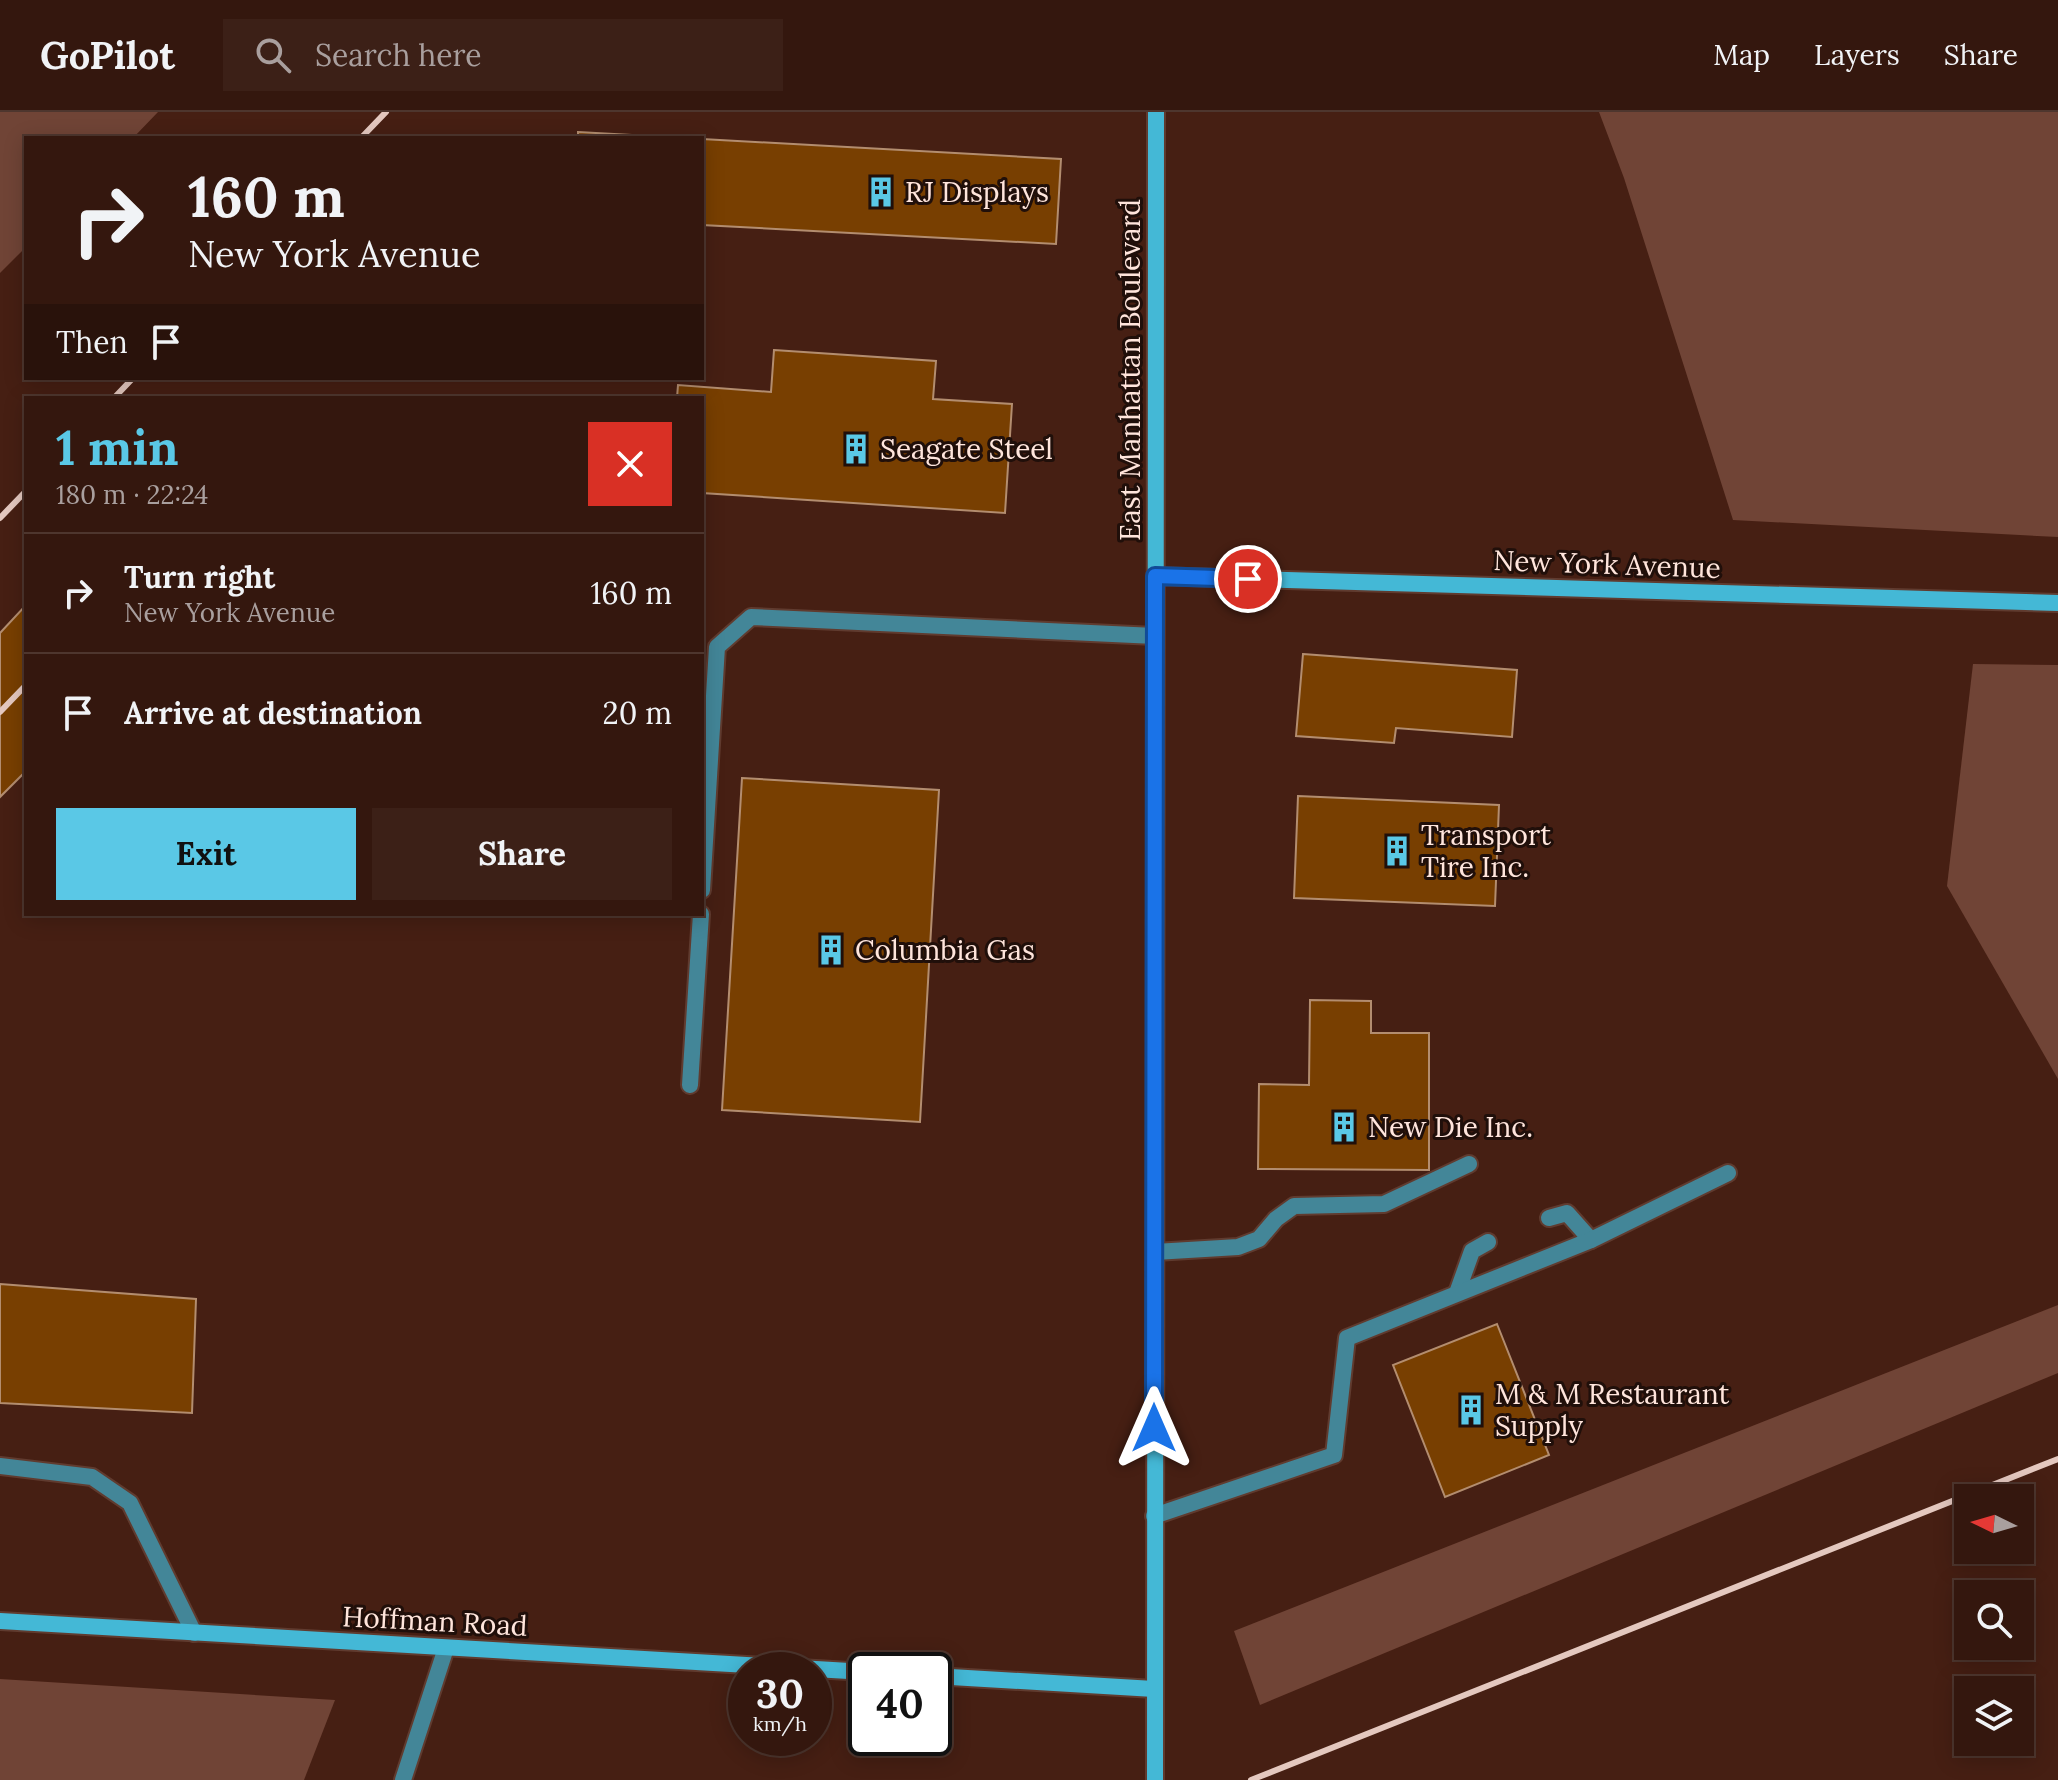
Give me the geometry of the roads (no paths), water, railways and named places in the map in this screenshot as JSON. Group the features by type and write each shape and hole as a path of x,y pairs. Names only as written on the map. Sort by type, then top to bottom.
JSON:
{"street":[{"name":"East Manhattan Boulevard","path":"1155,1780 1156,112"},
{"name":"New York Avenue","path":"1155,576 2058,603"},
{"name":"Hoffman Road","path":"0,1621 848,1671"},
{"path":"952,1677 1154,1689"}],"lane":[{"path":"704,858 717,647 751,617 1155,636"},
{"path":"690,1085 701,916"},
{"path":"1155,1252 1238,1247 1259,1239 1276,1219 1294,1206 1384,1204 1469,1164"},
{"path":"1154,1516 1334,1455 1347,1338 1591,1240 1728,1173"},
{"path":"1549,1218 1567,1213 1591,1240"},
{"path":"1457,1293 1472,1251 1488,1242"},
{"path":"0,1466 92,1477 130,1503 194,1633"},
{"path":"403,1780 446,1648"}],"railway":[{"path":"363,136 386,112"},
{"path":"116,396 131,380"},
{"path":"0,518 24,493"},
{"path":"0,712 24,687"},
{"path":"1251,1780 2058,1459"}],"place":[{"name":"RJ Displays","path":"881,192"},
{"name":"Seagate Steel","path":"856,449"},
{"name":"Transport Tire Inc.","path":"1397,851"},
{"name":"Columbia Gas","path":"831,950"},
{"name":"New Die Inc.","path":"1344,1127"},
{"name":"M & M Restaurant Supply","path":"1471,1410"}]}
